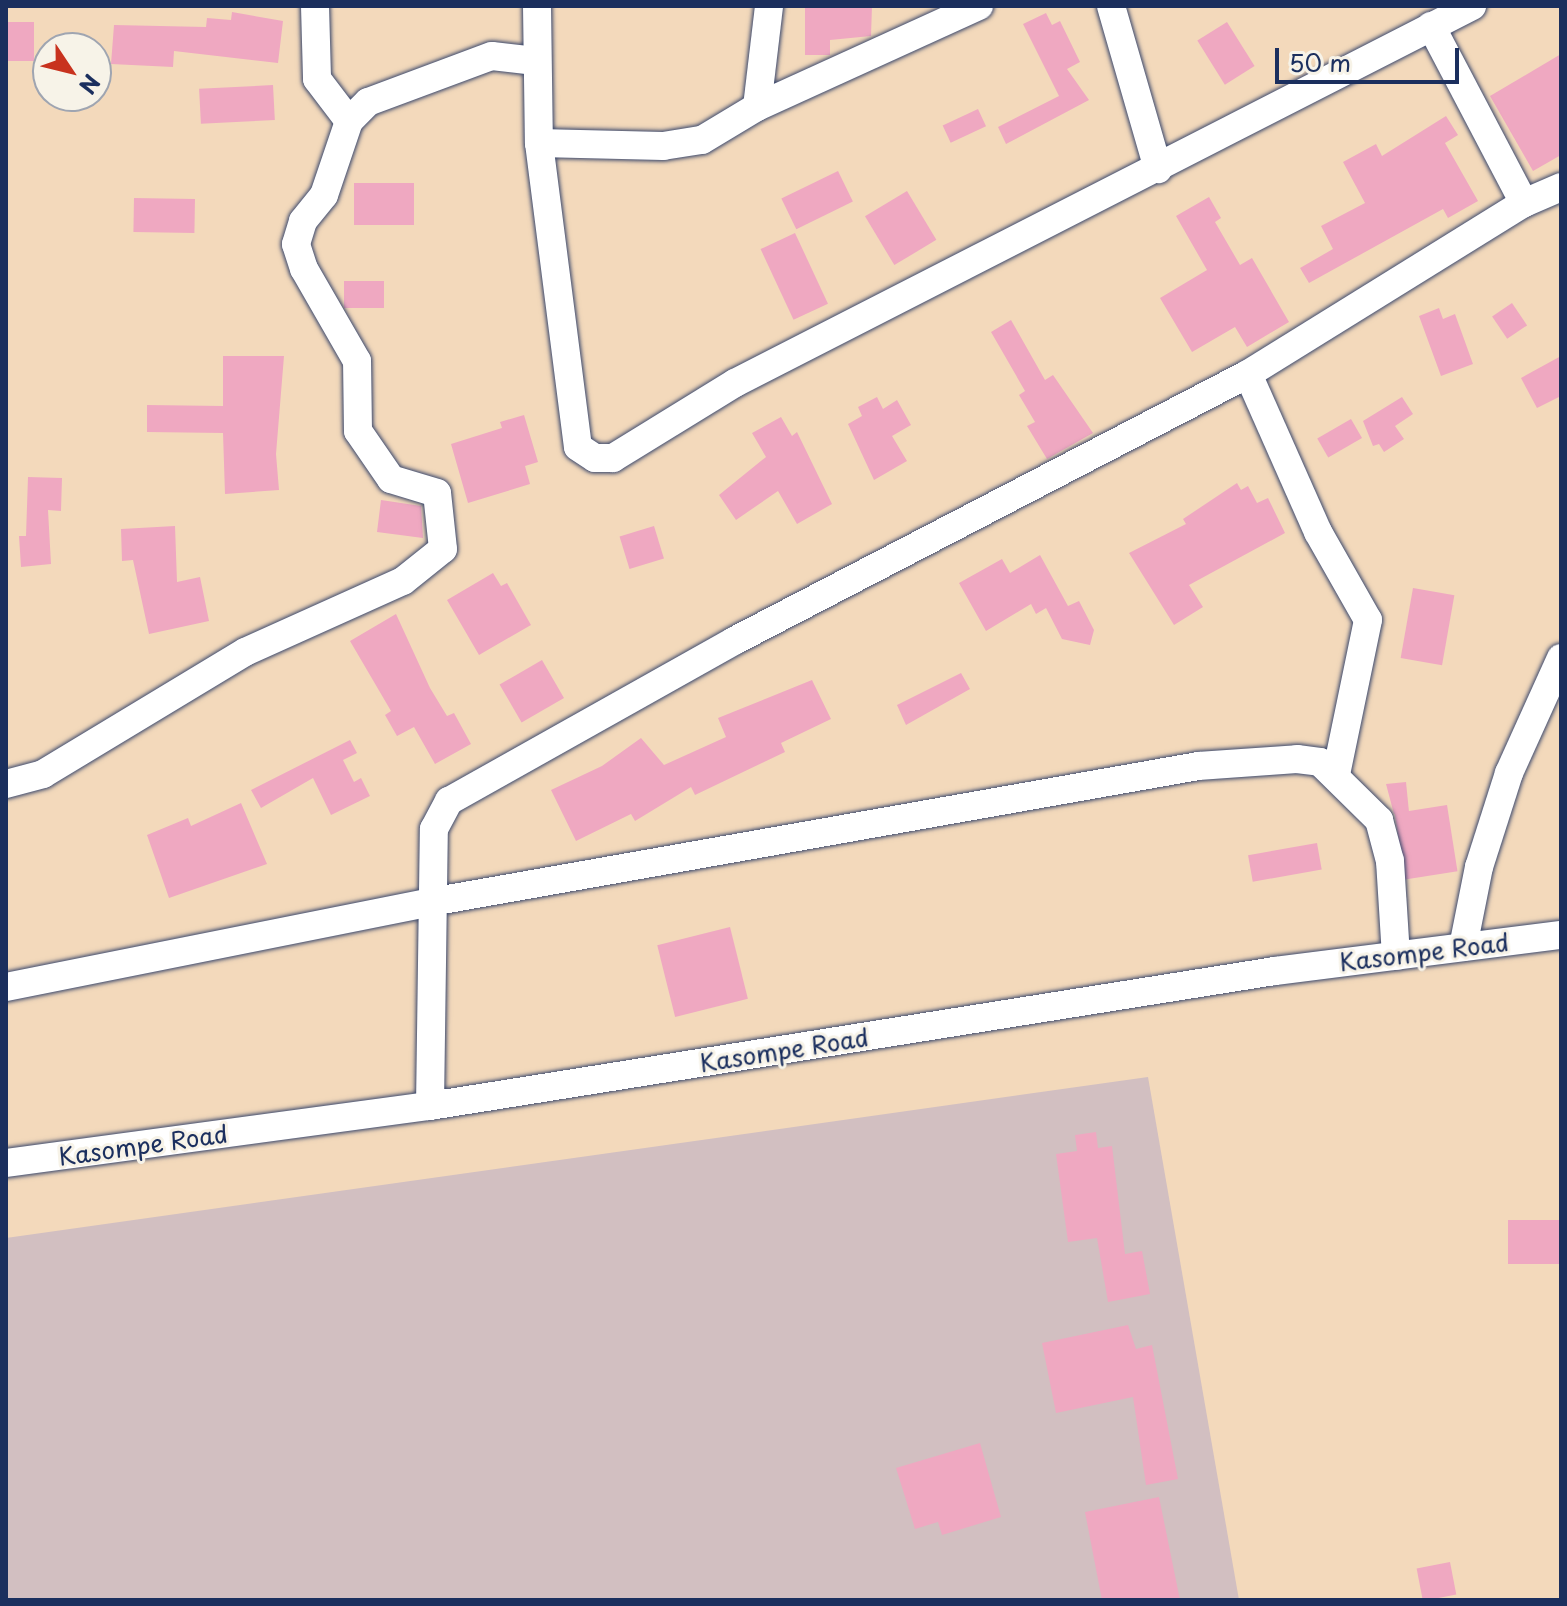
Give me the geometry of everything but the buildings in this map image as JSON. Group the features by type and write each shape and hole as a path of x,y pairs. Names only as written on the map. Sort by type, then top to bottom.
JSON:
{"street":[{"path":"315,6 317,79 349,121"},
{"path":"537,6 539,143 578,447 595,458 613,458 735,383 1472,6"},
{"path":"757,107 769,6"},
{"path":"539,143 663,146 702,140 757,107 979,6"},
{"path":"1111,6 1158,169"},
{"path":"1431,26 1524,203"},
{"path":"6,784 43,774 245,652 403,581 443,549 437,493 391,479 358,431 357,361 304,269 296,244 303,221 324,195 349,121 368,102 390,91 492,56 536,61"},
{"path":"430,1106 434,829 449,801 480,780 1248,374 1524,203 1561,187"},
{"path":"1248,374 1318,532 1368,620 1336,775"},
{"path":"1463,947 1479,867 1509,773 1561,658"},
{"path":"6,987 431,902 1198,766 1297,759 1320,762 1379,820 1390,861 1396,956"},
{"name":"Kasompe Road","path":"6,1163 430,1106 1396,956 1561,935"}],"shaded area":[{"path":"1148,1077 1239,1600 6,1600 6,1238"}]}
